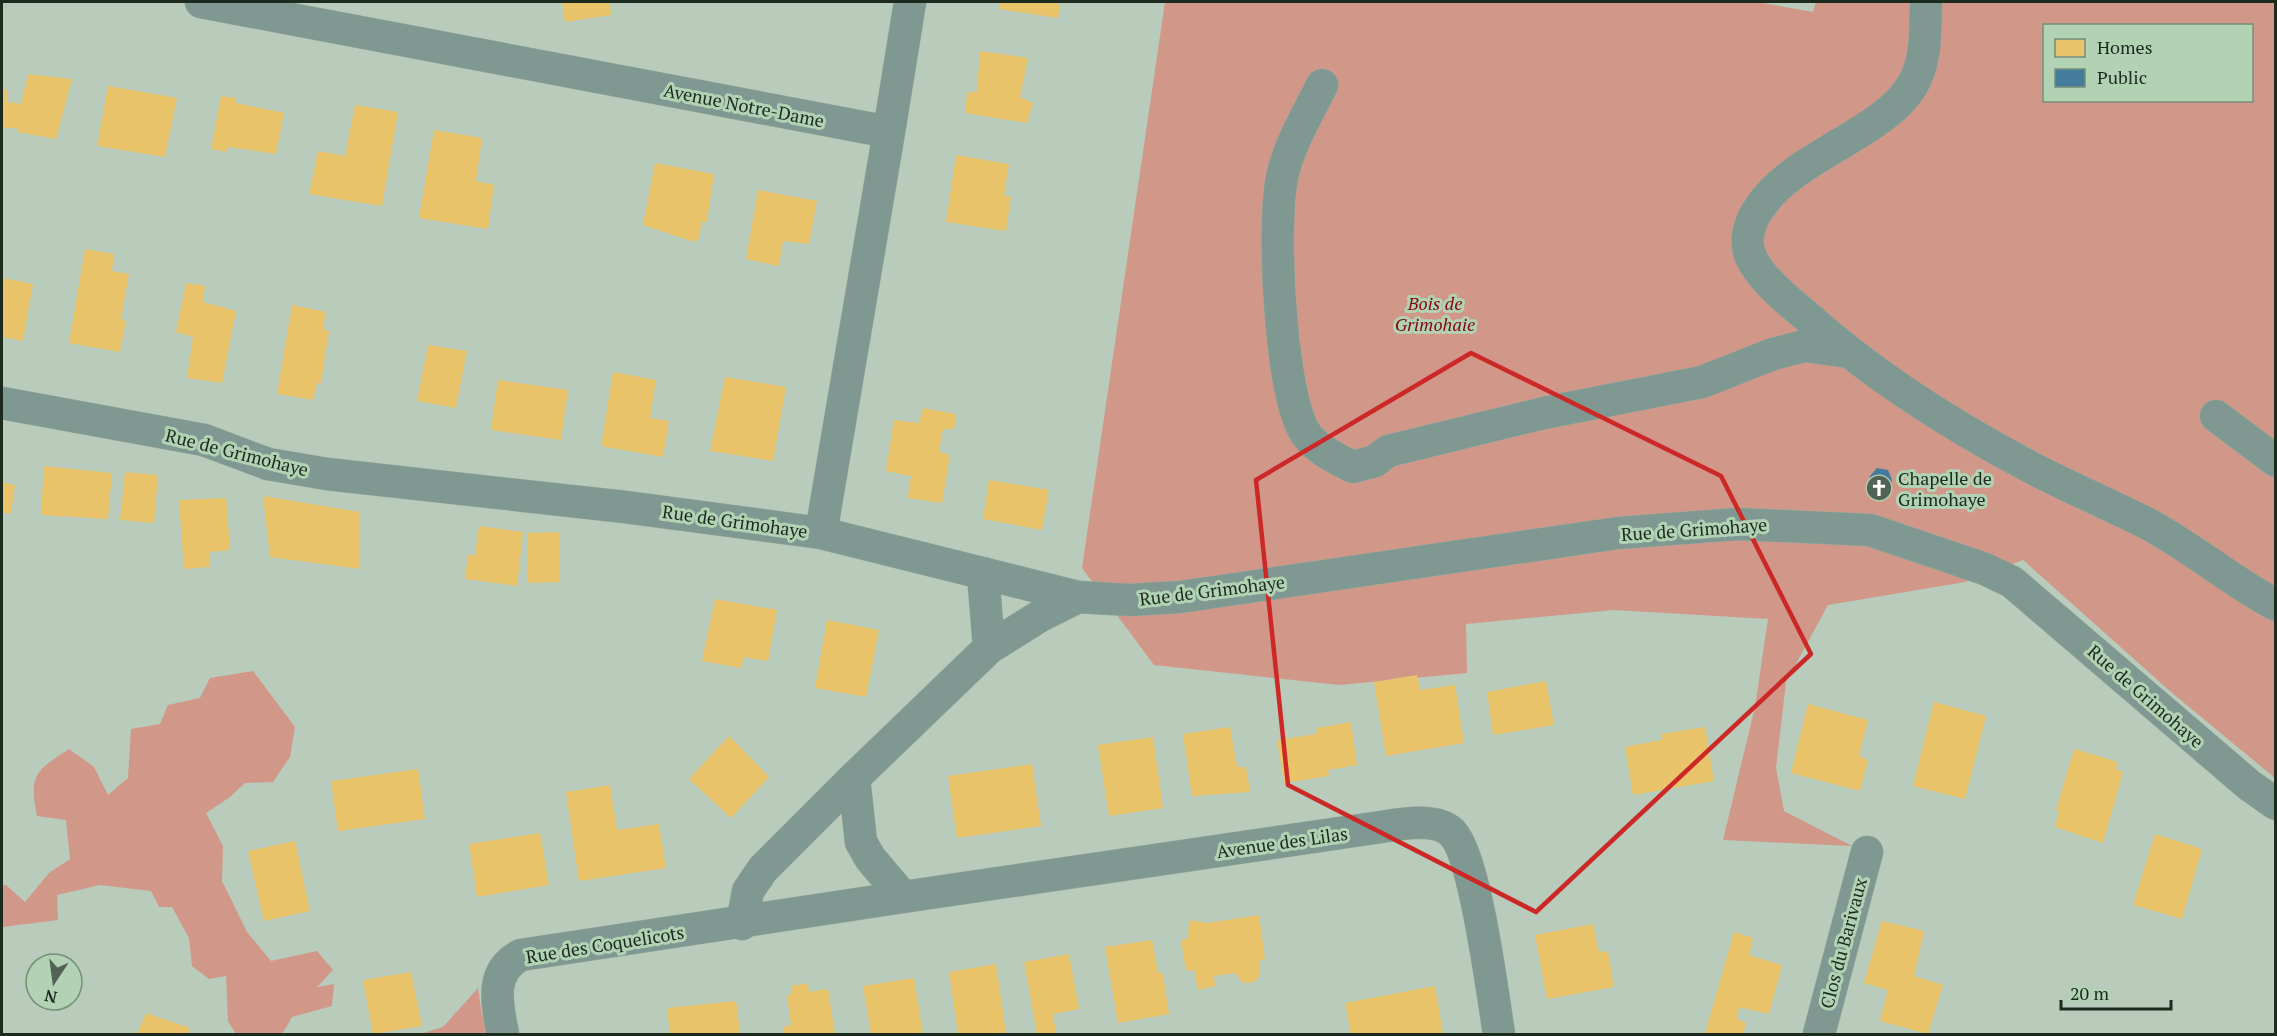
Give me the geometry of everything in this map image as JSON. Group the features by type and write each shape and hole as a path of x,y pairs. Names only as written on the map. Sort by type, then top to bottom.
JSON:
{"street":[{"name":"Avenue Notre-Dame","path":"201,2 889,132"},
{"path":"821,533 910,2"},
{"path":"1926,2 1925,42 1916,77 1904,99 1788,175 1760,206 1748,236 1751,258 1777,291 1896,387 1967,432 2149,525 2198,554 2236,583 2276,605"},
{"path":"1322,85 1292,147 1282,177 1279,222 1281,312 1290,392 1304,431 1324,453 1353,467 1374,461 1388,450 1545,413 1702,382 1773,354 1804,345 1850,352"},
{"name":"Rue de Grimohaye","path":"2,403 204,440 268,464 327,474 625,507 821,533 1078,597 1130,600 1180,597 1653,529 1776,524 1870,530 1985,569 2012,582 2249,785 2276,804"},
{"path":"2216,416 2276,461"},
{"path":"983,573 988,648"},
{"path":"742,924 748,891 763,869 988,648 1040,616 1078,597"},
{"path":"855,778 861,842 870,858 903,897"},
{"name":"Avenue des Lilas","path":"742,924 903,897 1381,827 1408,824 1437,825 1453,833 1470,871 1499,1035"},
{"name":"Clos du Barivaux","path":"1819,1035 1867,852"},
{"name":"Rue des Coquelicots","path":"503,1035 498,983 502,970 508,962 522,955 742,924"}],"highlighted area":[{"path":"1471,353 1721,476 1811,654 1536,912 1288,785 1256,480"}],"green space":[{"name":"Bois de Grimohaie","path":"1165,2 1757,2 1813,12 1816,2 2275,2 2275,778 2171,692 2023,560 1965,582 1828,605 1786,682 1776,768 1784,811 1852,846 1723,840 1755,707 1768,619 1614,610 1466,624 1467,673 1339,685 1154,665 1082,568"},
{"path":"253,671 295,727 290,757 273,782 245,783 230,797 206,813 223,846 222,881 247,932 271,961 317,951 333,970 317,987 334,984 332,1006 292,1017 282,1034 236,1034 228,1021 226,976 209,979 192,966 189,938 172,907 159,907 151,891 100,885 57,895 58,920 2,927 2,886 6,885 25,902 49,873 70,859 66,820 37,816 34,791 37,775 42,769 69,749 94,767 108,795 128,778 131,729 160,724 168,705 200,698 210,678"},
{"path":"478,988 482,1015 494,1034 420,1034 443,1027"}],"building: Homes":[{"path":"562,2 610,2 611,15 565,22"},
{"path":"1000,2 1056,2 1060,6 1058,18 999,9"},
{"path":"980,51 1028,58 1020,97 1033,103 1027,123 965,113 967,93 977,91"},
{"path":"28,74 72,79 56,139 17,132 17,128 2,128 2,89 8,90 7,102 21,104"},
{"path":"108,86 177,98 165,157 97,146"},
{"path":"221,96 236,98 236,103 284,113 276,154 228,147 226,152 211,149"},
{"path":"355,105 398,112 382,206 309,194 318,151 345,156"},
{"path":"434,130 482,138 476,181 494,185 488,229 419,218"},
{"path":"956,155 1009,164 1004,195 1011,197 1006,231 946,222"},
{"path":"655,163 714,174 707,222 702,222 699,238 694,242 643,225"},
{"path":"758,190 817,201 809,244 783,241 779,266 746,259"},
{"path":"85,249 114,254 112,271 129,274 121,319 126,321 120,352 69,343"},
{"path":"2,278 33,284 23,341 2,337"},
{"path":"186,283 205,286 203,302 236,311 222,383 187,378 193,337 176,332"},
{"path":"292,305 326,312 323,329 329,331 321,383 317,383 313,400 277,394"},
{"path":"428,345 467,351 456,408 417,401"},
{"path":"613,372 656,380 650,418 669,421 663,457 601,446"},
{"path":"725,377 786,387 773,461 710,451"},
{"path":"498,380 568,390 561,440 491,430"},
{"path":"923,408 956,414 954,429 943,429 939,452 950,455 942,503 908,498 911,476 886,471 894,420 919,423"},
{"path":"44,466 112,473 108,519 41,515"},
{"path":"125,472 158,475 154,523 120,520"},
{"path":"989,480 1049,490 1042,530 983,519"},
{"path":"2,482 15,485 11,514 2,512"},
{"path":"263,496 360,512 360,569 270,557"},
{"path":"226,498 230,550 210,552 210,567 184,569 179,500"},
{"path":"479,526 523,532 517,586 465,579 468,555 475,555"},
{"path":"559,532 560,582 528,583 527,533"},
{"path":"715,599 777,610 768,661 744,657 741,668 702,661"},
{"path":"827,620 879,630 866,697 815,688"},
{"path":"1417,675 1420,690 1455,685 1464,743 1386,756 1374,682"},
{"path":"1546,681 1554,725 1493,735 1487,692"},
{"path":"1934,702 1986,716 1965,799 1913,786"},
{"path":"1808,704 1868,720 1859,756 1868,760 1860,791 1791,773"},
{"path":"1351,722 1357,765 1328,770 1329,776 1284,783 1277,740 1316,734 1317,728"},
{"path":"1230,727 1237,767 1246,767 1250,792 1192,796 1183,734"},
{"path":"1705,727 1714,781 1633,795 1625,747 1661,740 1661,734"},
{"path":"729,736 769,777 731,818 689,779"},
{"path":"1153,737 1163,808 1109,816 1098,745"},
{"path":"2074,749 2118,762 2116,769 2123,772 2103,843 2055,827 2059,812 2056,810"},
{"path":"1032,764 1041,826 957,838 948,776"},
{"path":"418,769 425,819 338,831 331,781"},
{"path":"610,785 617,830 659,824 666,868 579,881 566,792"},
{"path":"540,833 549,885 477,897 469,844"},
{"path":"2155,834 2202,849 2182,919 2133,905"},
{"path":"295,841 310,911 264,921 248,851"},
{"path":"1259,915 1265,959 1259,960 1260,975 1255,982 1243,983 1235,973 1214,976 1215,986 1198,990 1194,970 1186,971 1181,940 1188,939 1189,920 1207,923"},
{"path":"1882,921 1924,931 1914,976 1943,985 1928,1034 1880,1021 1888,990 1864,983"},
{"path":"1593,924 1599,952 1608,951 1614,987 1547,999 1535,935"},
{"path":"1734,932 1753,938 1749,955 1782,965 1769,1014 1739,1007 1737,1019 1746,1023 1743,1034 1705,1034"},
{"path":"1152,940 1158,972 1163,974 1169,1014 1118,1023 1105,947"},
{"path":"1069,954 1079,1009 1053,1014 1056,1034 1037,1034 1024,962"},
{"path":"996,964 1006,1033 958,1034 949,972"},
{"path":"411,972 422,1026 373,1034 363,980"},
{"path":"914,978 923,1034 871,1034 863,986"},
{"path":"808,983 809,992 828,989 835,1034 784,1034 783,1027 791,1025 787,995 791,994 791,986"},
{"path":"1435,986 1443,1034 1351,1034 1345,1003"},
{"path":"736,1001 740,1034 670,1034 667,1008"},
{"path":"146,1013 190,1028 188,1034 137,1034"}],"building: Public":[{"path":"1877,468 1888,470 1892,480 1889,495 1867,491 1870,476"}],"place":[{"name":"Chapelle de Grimohaye","path":"1879,488"}]}
